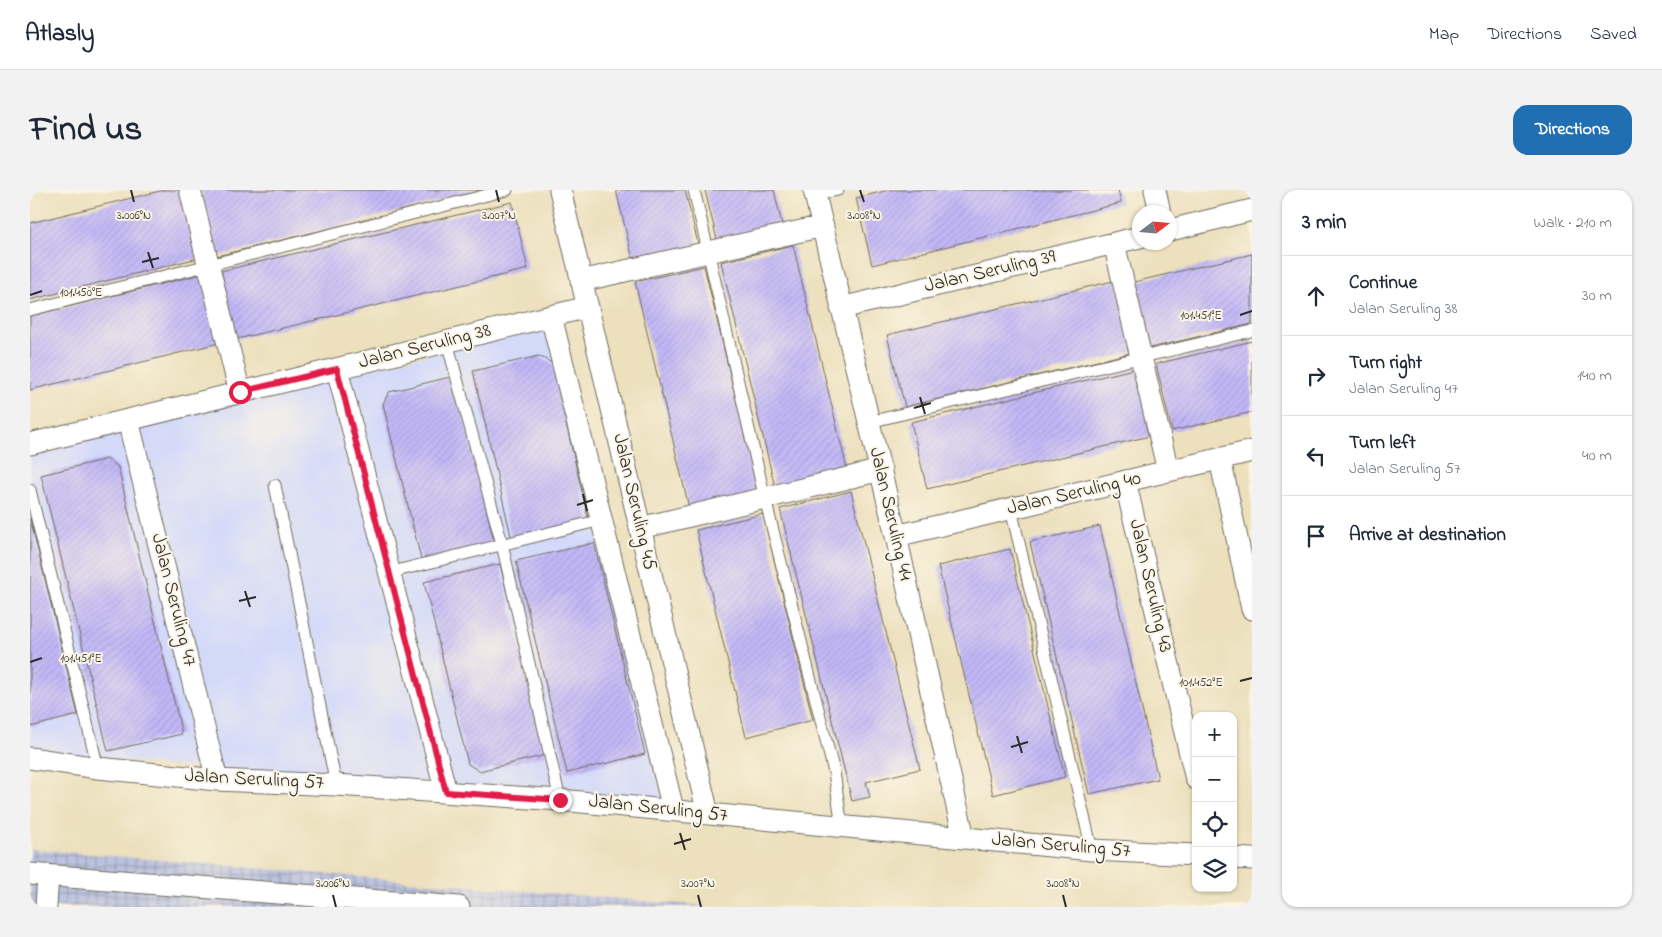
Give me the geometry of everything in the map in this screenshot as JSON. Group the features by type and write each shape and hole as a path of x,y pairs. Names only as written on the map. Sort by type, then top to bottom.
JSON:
{"street":[{"path":"190,190 240,392"},
{"name":"Jalan Seruling 45","path":"560,190 708,814"},
{"path":"1155,190 1158,205"},
{"name":"Jalan Seruling 44","path":"815,193 840,308 881,470 964,838"},
{"path":"1177,228 1252,210"},
{"path":"582,281 823,226"},
{"name":"Jalan Seruling 39","path":"840,308 1132,239"},
{"path":"1114,243 1168,471"},
{"name":"Jalan Seruling 38","path":"30,444 588,307"},
{"name":"Jalan Seruling 45","path":"551,316 673,809"},
{"path":"337,369 446,792"},
{"name":"Jalan Seruling 47","path":"128,420 217,780"},
{"name":"Jalan Seruling 40","path":"896,536 1252,451"},
{"path":"1220,459 1252,609"},
{"path":"640,528 881,470"},
{"name":"Jalan Seruling 43","path":"1125,481 1192,762"},
{"name":"Jalan Seruling 57","path":"30,758 98,768 217,780 336,785 560,800 673,809 708,814 1092,850 1192,855"},
{"path":"1237,858 1252,859"},
{"path":"46,907 39,874 459,907"}],"lane":[{"path":"30,310 208,263 507,190"},
{"path":"694,190 765,499 834,772 842,826"},
{"path":"815,193 838,190"},
{"path":"869,422 1252,331"},
{"path":"447,342 502,544 560,800"},
{"path":"276,485 336,785"},
{"path":"30,490 98,768"},
{"path":"1011,509 1092,850"},
{"path":"388,572 601,520"}],"shaded area":[{"path":"546,325 663,799 161,765 30,749 30,454"},
{"path":"30,849 715,907 30,907"}],"building":[{"path":"164,190 182,190 198,258 30,300 30,223"},
{"path":"201,190 481,190 482,191 217,256"},
{"path":"616,190 685,190 699,248 634,264"},
{"path":"705,190 774,190 783,229 718,244"},
{"path":"889,190 1118,190 1121,203 872,265 856,198"},
{"path":"512,202 528,269 237,339 221,271"},
{"path":"793,245 848,473 776,491 721,262"},
{"path":"1252,254 1252,324 1150,348 1134,282"},
{"path":"704,266 759,495 690,512 635,282"},
{"path":"202,274 219,343 30,390 30,316"},
{"path":"1117,280 1135,352 905,407 887,335"},
{"path":"1252,341 1252,412 1172,431 1156,364"},
{"path":"539,356 552,363 589,522 512,540 473,371"},
{"path":"1138,368 1154,435 927,489 911,422"},
{"path":"454,376 495,545 422,563 383,404 389,392"},
{"path":"107,459 118,467 182,734 108,751 41,475"},
{"path":"851,491 920,769 866,782 870,797 852,801 780,509"},
{"path":"763,514 813,720 746,737 696,530"},
{"path":"30,518 78,715 30,727"},
{"path":"1100,526 1158,779 1089,794 1030,542"},
{"path":"594,543 645,754 567,773 516,561"},
{"path":"1010,549 1065,777 993,795 938,566"},
{"path":"500,564 546,755 479,771 468,764 424,582"}],"route":[{"path":"240,392 337,369 446,792 560,800"}]}
